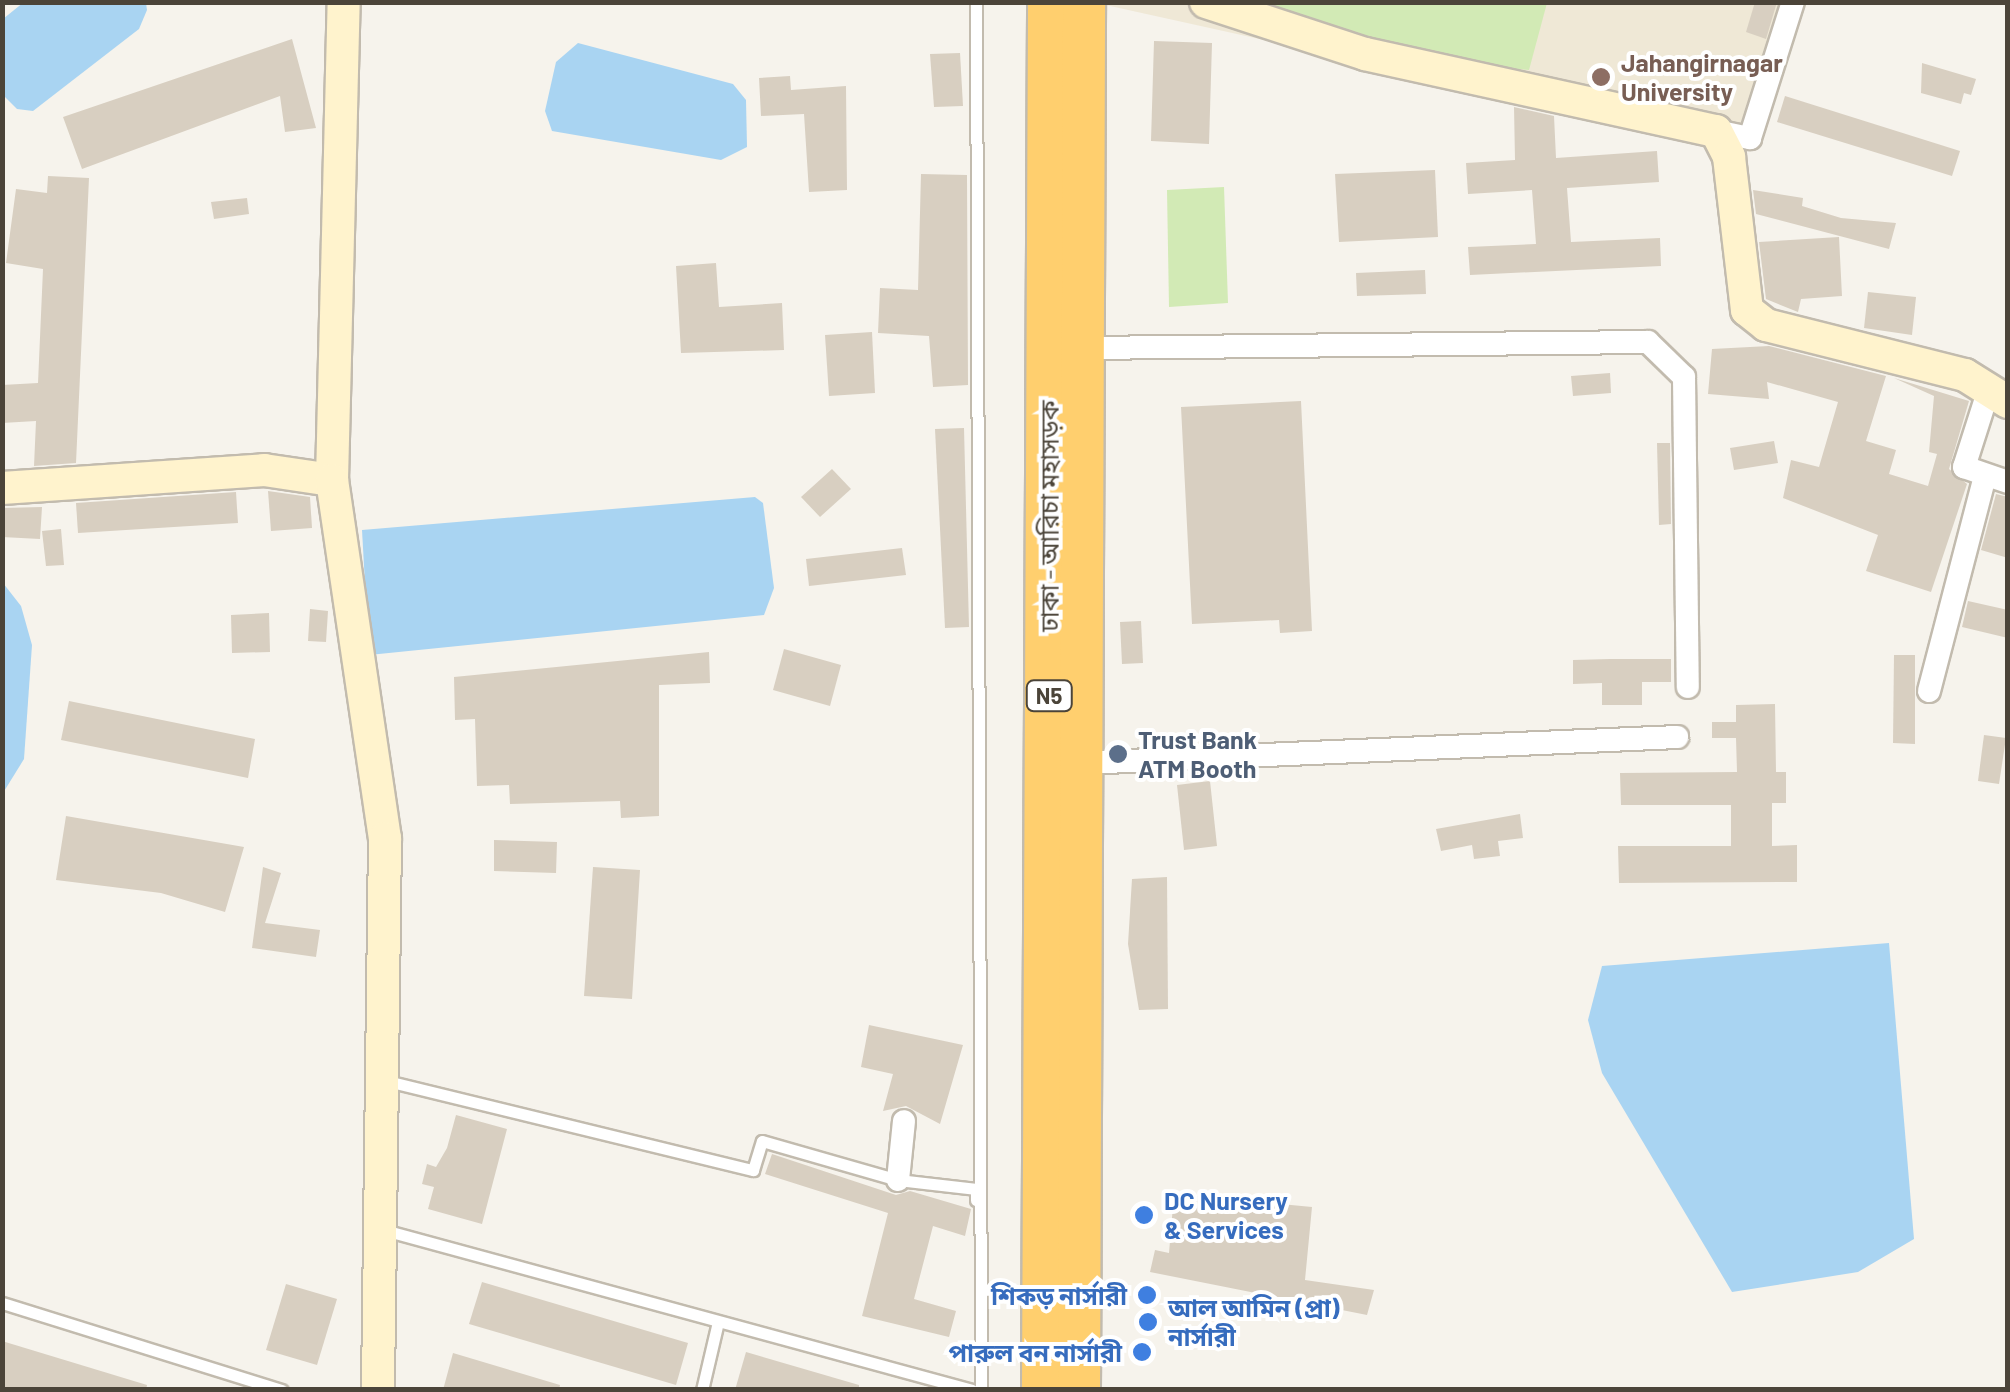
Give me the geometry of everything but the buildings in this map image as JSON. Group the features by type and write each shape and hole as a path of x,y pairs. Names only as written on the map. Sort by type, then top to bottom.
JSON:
{"highway":[{"name":"ঢাকা - আরিচা মহাসড়ক","path":"1043,1390 1049,2"},
{"name":"ঢাকা - আরিচা মহাসড়ক","path":"1079,1390 1084,2"}],"street":[{"path":"344,2 332,480 385,838 378,1390"},
{"path":"1206,2 1364,54 1750,138 1793,2"},
{"path":"1716,130 1729,157 1747,310 1766,325 1964,375 1998,397 1963,462 1996,479 1929,691"},
{"path":"1084,348 1648,342 1684,377 1688,686"},
{"path":"2,488 264,470 332,480"},
{"path":"1082,763 1677,737"},
{"path":"898,1180 904,1121"}],"lane":[{"path":"976,2 977,1390"},
{"path":"382,1080 753,1170 762,1141 898,1180 976,1190 977,1390"},
{"path":"380,1228 977,1390"},
{"path":"2,1303 282,1390"},
{"path":"702,1390 718,1322"}],"shaded area":[{"name":"Jahangirnagar University","path":"1092,2 1804,3 1759,149"}],"green space":[{"path":"1213,3 1547,3 1529,70 1365,54"},
{"path":"1224,187 1228,303 1169,307 1167,190"}],"water":[{"path":"24,2 146,3 147,10 139,29 33,111 17,109 3,95 3,19"},
{"path":"578,43 733,84 746,100 747,147 721,160 552,131 545,111 556,62"},
{"path":"755,497 763,503 774,588 764,615 369,655 362,530"},
{"path":"3,583 21,606 32,645 24,759 3,793"},
{"path":"1889,943 1914,1239 1858,1272 1732,1292 1602,1073 1588,1020 1602,966"}],"place":[{"name":"Jahangirnagar University","path":"1601,77"},
{"name":"Trust Bank ATM Booth","path":"1118,754"},
{"name":"DC Nursery & Services","path":"1144,1215"},
{"name":"শিকড় নার্সারী","path":"1147,1295"},
{"name":"আল আমিন (প্রা) নার্সারী","path":"1148,1322"},
{"name":"পারুল বন নার্সারী","path":"1142,1352"}]}
